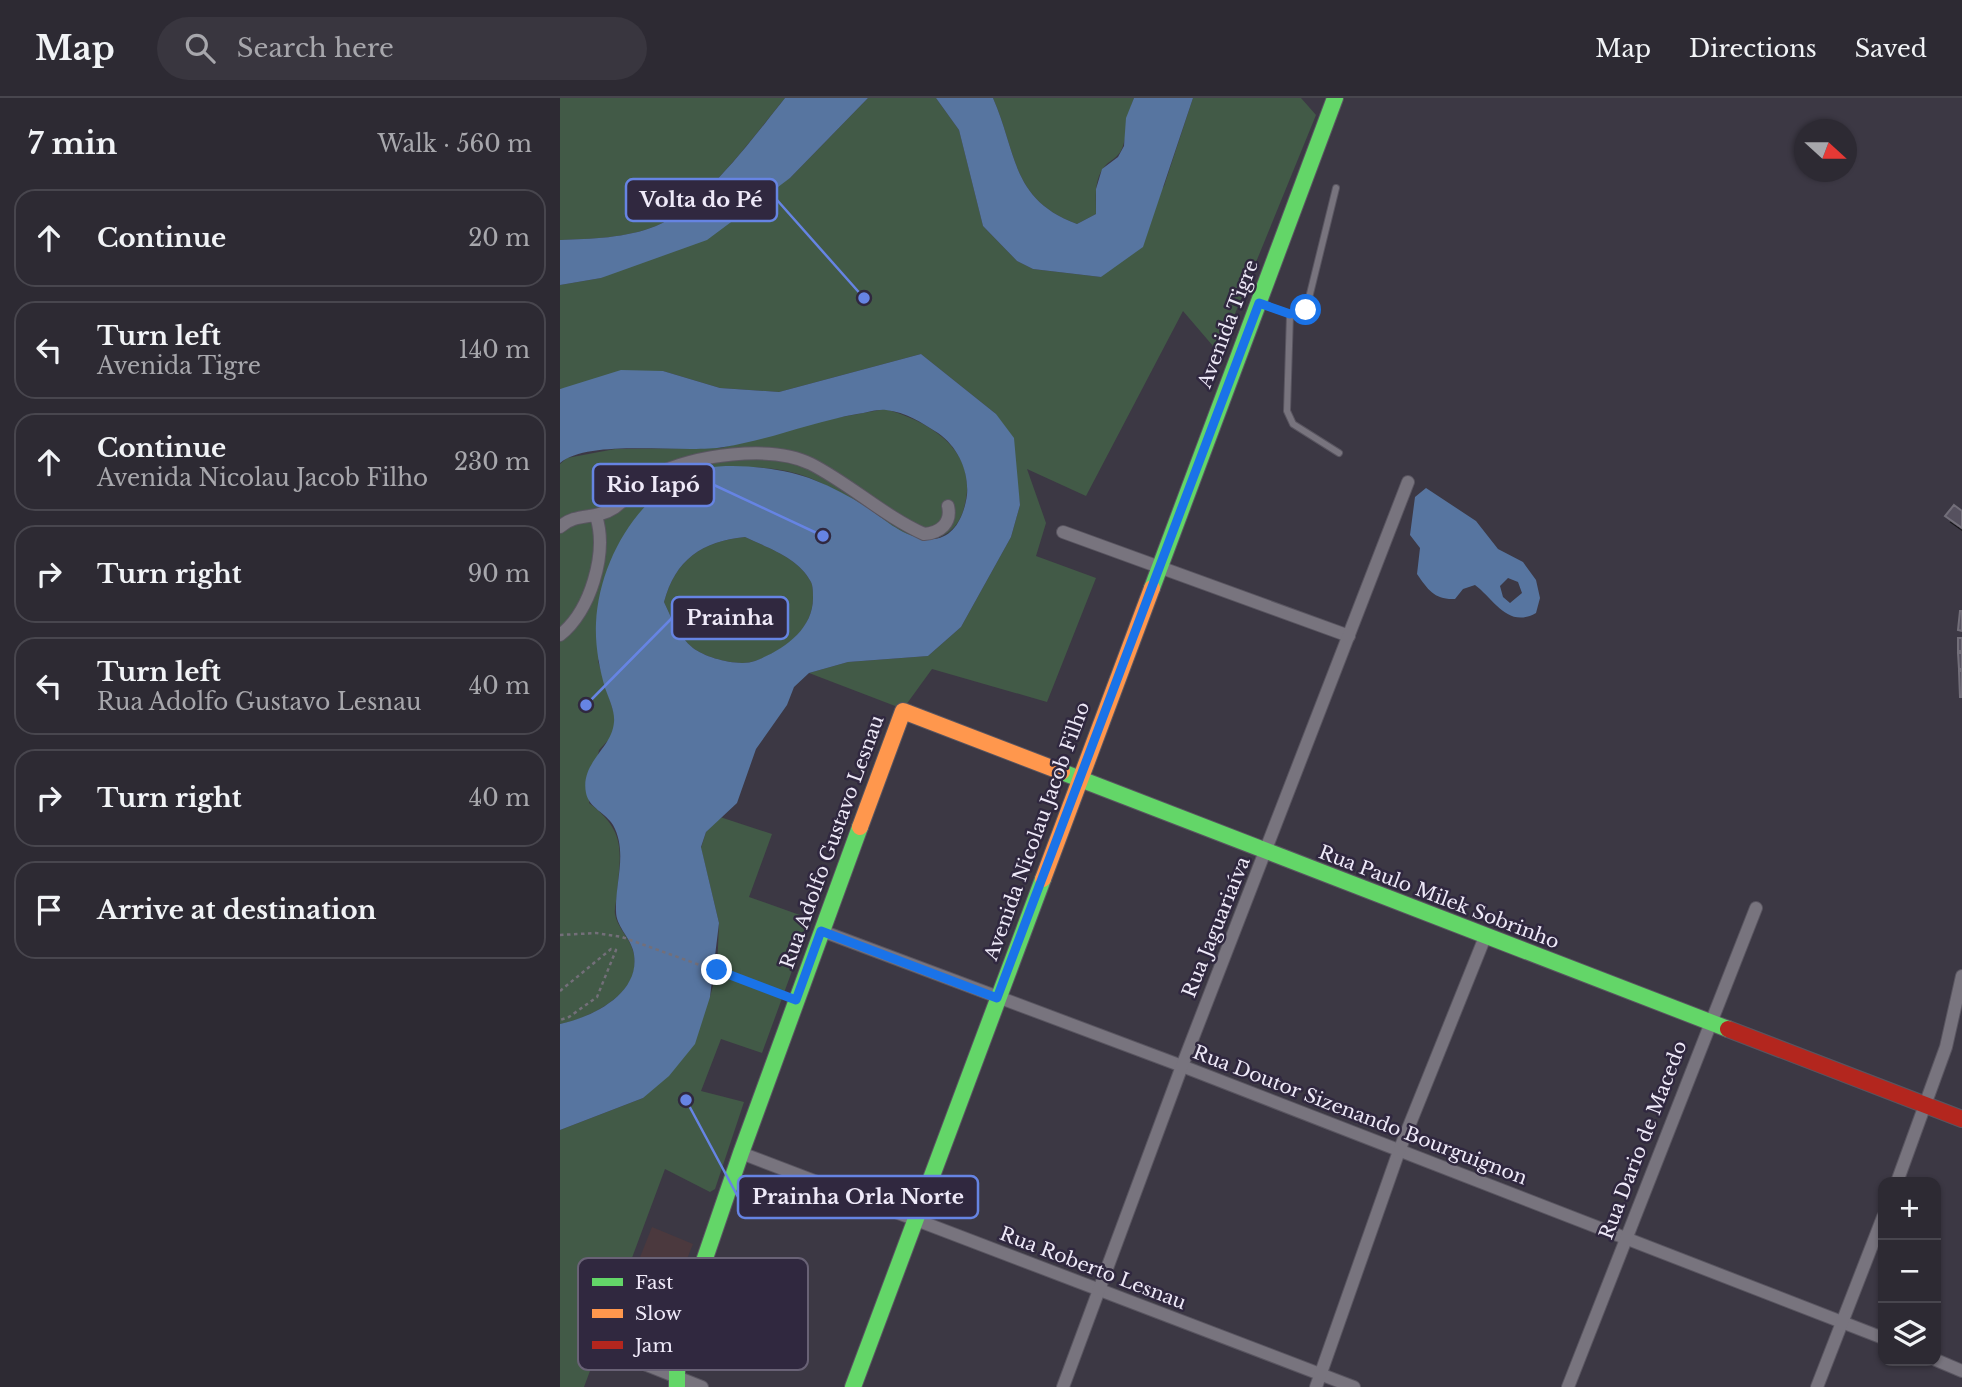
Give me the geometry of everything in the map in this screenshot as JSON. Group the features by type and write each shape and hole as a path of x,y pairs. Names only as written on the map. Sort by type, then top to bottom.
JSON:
{"street":[{"name":"Avenida Tigre","path":"1159,565 1335,98"},
{"path":"560,527 583,515 596,516 613,509 654,475 673,467 706,458 748,455 781,454 810,463 924,534 936,533 944,526 948,519 948,506"},
{"name":"Rua Jaguariaíva","path":"1063,1387 1182,1066 1408,482"},
{"path":"560,635 570,627 582,607 595,572 598,546 596,516"},
{"path":"1063,533 1159,565 1349,636"},
{"name":"Avenida Nicolau Jacob Filho","path":"853,1387 1159,565"},
{"name":"Rua Paulo Milek Sobrinho","path":"903,711 1962,1119"},
{"name":"Rua Adolfo Gustavo Lesnau","path":"705,1258 796,1000 903,711"},
{"name":"Rua Dario de Macedo","path":"1567,1387 1756,908"},
{"name":"Rua Doutor Sizenando Bourguignon","path":"821,931 1182,1066 1878,1336"},
{"path":"1316,1387 1399,1151 1485,937"},
{"path":"1899,1177 1927,1106 1946,1047 1962,976"},
{"name":"Rua Roberto Lesnau","path":"741,1153 1354,1387"},
{"path":"1817,1387 1878,1230"},
{"path":"1941,1362 1962,1371"},
{"path":"651,1370 676,1382 702,1387"}],"lane":[{"path":"1259,303 1290,314 1306,310 1336,188"},
{"path":"1290,314 1287,411 1293,424 1339,453"}],"path":[{"path":"560,935 596,933 622,937 796,1000"},
{"path":"560,991 591,962 611,949 616,950 597,997 569,1017 560,1020"}],"shaded area":[{"path":"652,1227 693,1244 687,1258 640,1258"}],"green space":[{"path":"560,98 785,98 726,170 692,203 674,216 656,226 633,233 560,240"},
{"path":"868,98 936,98 959,130 983,226 1017,261 1033,269 1101,277 1164,186 1193,98 1301,98 1316,115 1219,353 1183,311 1086,496 1027,469 1046,523 1036,556 1096,578 1047,702 932,669 903,709 809,673 848,662 928,656 961,627 1011,537 1020,505 1016,475 996,414 921,354 779,392 720,388 663,371 560,389 560,285 601,278 790,178"},
{"path":"993,98 1134,98 1121,150 1099,175 1096,214 1077,224 1055,214 1040,202 1020,173"},
{"path":"885,409 934,431 948,442 965,470 967,488 961,517 943,536 926,539 907,535 846,496 795,473 750,467 689,472 598,661 615,717 613,735 599,750 589,803 610,823 618,842 620,865 615,914 632,948 635,963 632,977 614,1000 587,1015 560,1024 560,464 567,458 615,449 721,448 825,420"},
{"path":"745,537 799,566 811,582 813,598 808,620 794,638 766,657 740,663 714,658 693,648 680,633 664,602 675,575 692,555 716,543"},
{"path":"720,817 772,834 749,897 811,919 762,1053 721,1039 701,1091 744,1102 715,1189 710,1192 665,1169 632,1258 578,1258 578,1370 590,1370 584,1387 560,1387 560,1130 643,1098 710,997 717,970 719,923 701,848 706,832"}],"water":[{"path":"785,98 868,98 790,178 707,240 601,278 560,285 560,240 633,233 674,217 726,170"},
{"path":"936,98 993,98 1013,157 1028,188 1055,214 1077,224 1096,214 1096,189 1102,169 1118,157 1124,146 1126,118 1134,98 1193,98 1143,247 1101,277 1033,269 1017,261 983,226 959,130"},
{"path":"921,354 996,414 1014,438 1020,505 1011,537 961,627 928,656 848,662 809,673 794,687 787,705 756,749 737,803 706,832 701,847 719,923 710,997 695,1044 669,1076 643,1098 560,1130 560,1024 587,1015 613,1000 631,978 634,965 633,950 617,916 620,846 613,825 588,798 585,782 592,764 612,732 614,722 613,709 599,664 596,623 604,579 622,537 650,501 667,486 698,469 750,466 801,475 847,495 902,531 928,539 944,536 956,526 965,503 967,486 961,460 945,439 914,418 886,410 840,417 724,447 593,451 574,455 560,463 560,389 621,370 663,371 720,388 779,392","holes":["745,537 799,566 812,584 813,598 808,620 786,645 755,661 740,663 706,655 693,648 676,626 664,602 675,575 692,555 716,543"]},
{"path":"1426,488 1476,521 1498,549 1523,562 1536,580 1540,598 1536,613 1526,617 1509,615 1475,585 1463,589 1455,599 1442,598 1429,589 1417,574 1420,548 1410,535 1415,497","holes":["1508,578 1518,582 1522,593 1510,603 1503,597 1500,586"]}],"building":[{"path":"1954,505 1962,511 1962,528 1945,516"},
{"path":"1962,611 1962,631 1958,630"},
{"path":"1958,638 1962,638 1962,651 1958,651"},
{"path":"1958,653 1962,653 1962,669 1959,669"},
{"path":"1959,671 1962,671 1962,697 1960,697"}],"traffic: fast":[{"path":"1152,588 1335,98"},
{"path":"1062,772 1728,1029"},
{"path":"705,1258 860,827"},
{"path":"853,1387 1043,879"},
{"path":"677,1370 677,1387"}],"traffic: slow":[{"path":"1043,879 1152,588"},
{"path":"860,827 903,711 1062,772"}],"traffic: jam":[{"path":"1728,1029 1962,1119"}],"place":[{"name":"Volta do Pé","path":"864,298"},
{"name":"Rio Iapó","path":"823,536"},
{"name":"Prainha","path":"586,705"},
{"name":"Prainha Orla Norte","path":"686,1100"}],"route":[{"path":"717,970 796,1000 821,931 997,998 1259,303 1290,314 1306,310"}]}
